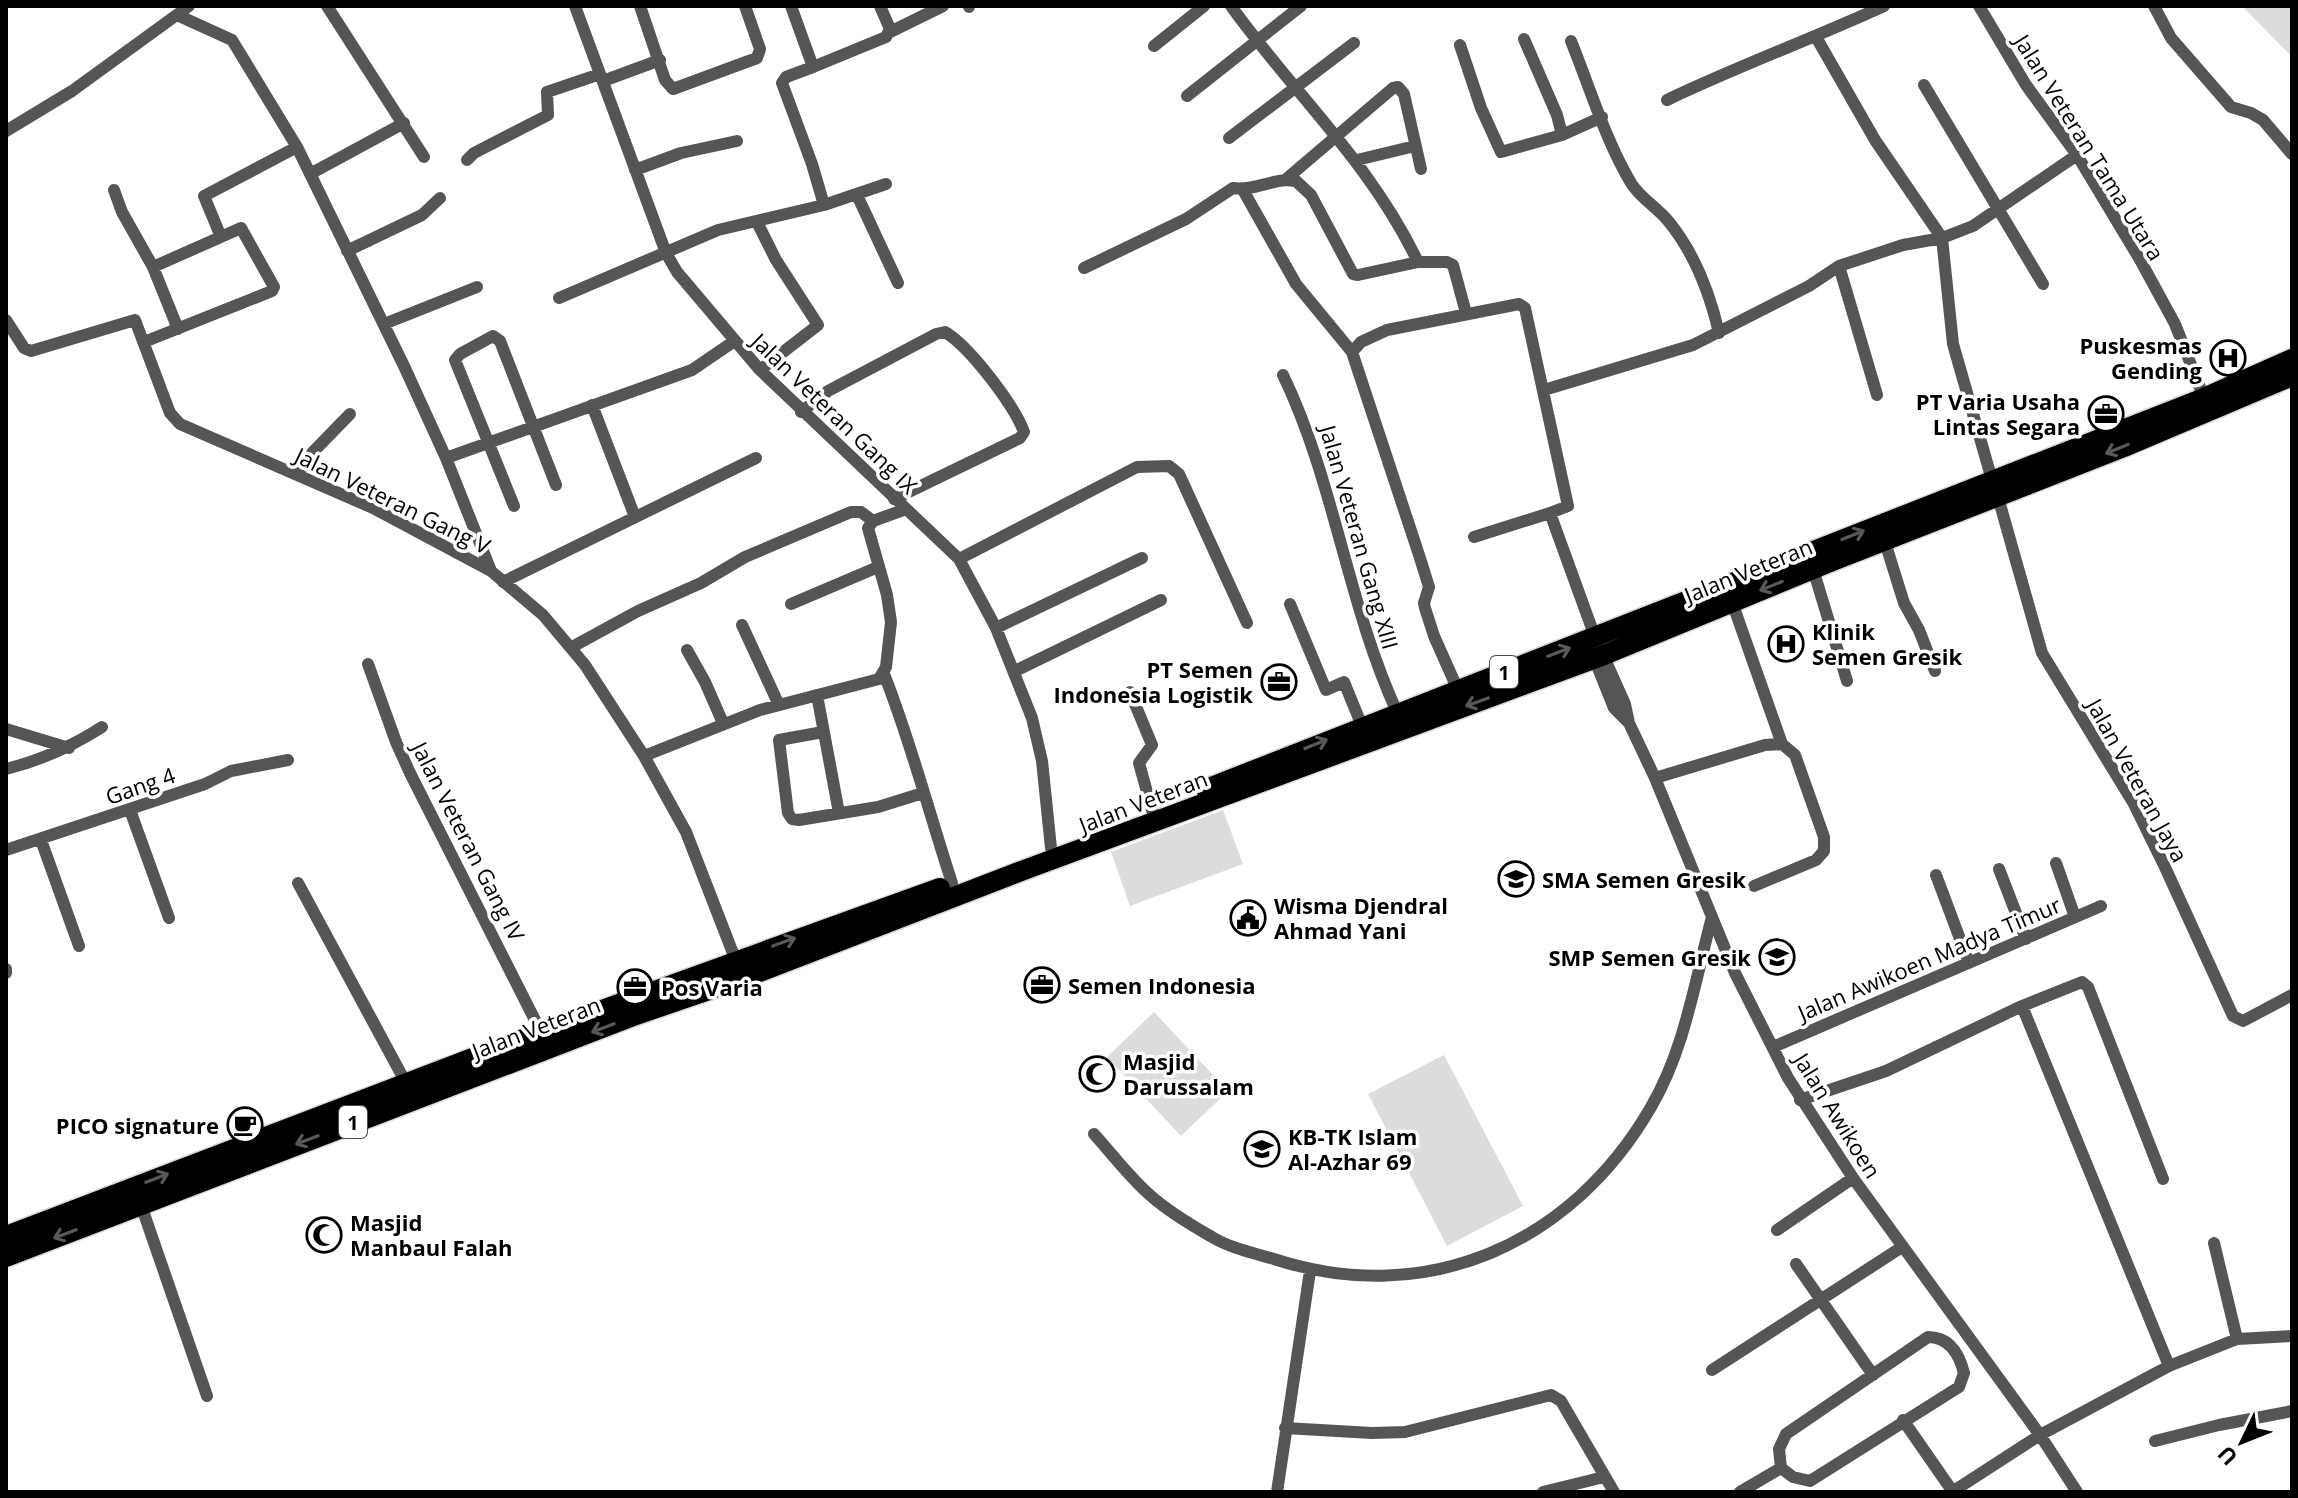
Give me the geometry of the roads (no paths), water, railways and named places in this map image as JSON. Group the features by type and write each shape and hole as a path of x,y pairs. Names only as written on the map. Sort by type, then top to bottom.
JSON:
{"highway":[{"name":"Jalan Veteran","path":"707,981 736,961 1152,810 1397,712 1732,602 1885,542 1995,488 2292,359"},
{"name":"Jalan Veteran","path":"6,1257 643,1004 996,880 1595,648 1995,488 2292,376"},
{"name":"Jalan Veteran","path":"6,1236 541,1032 643,1004"}],"street":[{"path":"6,131 72,91 189,6"},
{"path":"327,6 424,157"},
{"name":"Jalan Veteran Gang IX","path":"575,6 666,253 677,272 733,342 801,412 959,559 996,628 1038,737 1051,848"},
{"path":"640,6 665,80 673,89 757,58 760,49 745,6"},
{"path":"791,6 813,67"},
{"path":"880,6 890,32"},
{"path":"824,205 782,83 786,77 886,37 890,32 943,6"},
{"path":"1154,46 1204,6"},
{"path":"1231,6 1295,89 1357,160 1378,189 1418,262"},
{"path":"1187,96 1301,6"},
{"path":"1667,100 1884,6"},
{"name":"Jalan Veteran Tama Utara","path":"1979,6 2026,85 2077,155 2132,246 2175,324 2204,398"},
{"path":"2154,6 2171,38 2231,107 2263,120 2292,154"},
{"path":"177,15 230,37 297,147 446,458 491,571"},
{"path":"1816,37 1875,140 1942,238 1953,344 1995,488"},
{"path":"1524,39 1557,115 1562,135"},
{"path":"1571,41 1615,154 1635,189 1670,223 1699,271 1712,302 1719,333"},
{"path":"1229,138 1354,43"},
{"path":"1460,45 1486,121 1501,152 1562,135 1602,117"},
{"path":"467,160 474,153 548,115 547,92 660,60"},
{"path":"1924,85 2043,284"},
{"path":"1285,180 1377,101 1398,87 1404,94 1421,169"},
{"path":"310,174 404,123"},
{"path":"635,170 681,153 737,141"},
{"path":"1357,160 1415,146"},
{"path":"221,237 204,196 297,147"},
{"path":"1544,390 1650,359 1719,333 1809,286 1839,266 1903,245 1942,238 1973,226 2077,155"},
{"path":"1084,268 1186,219 1233,188 1243,190 1265,183 1296,181 1311,195 1353,274 1418,262 1451,262 1466,313"},
{"path":"559,298 718,230 824,205 886,184"},
{"path":"114,190 134,236 153,267 178,329"},
{"path":"1243,190 1296,284 1352,352 1429,587 1425,608 1458,690"},
{"path":"857,195 898,283"},
{"path":"347,251 422,215 440,198"},
{"path":"757,222 776,260 818,325 760,370"},
{"path":"6,320 24,348 31,351 132,319 137,322 144,342 273,289 241,228 153,267"},
{"path":"1839,266 1877,395"},
{"path":"384,324 477,287"},
{"path":"1352,352 1361,342 1387,330 1519,304 1525,308 1568,506 1474,537"},
{"path":"801,412 828,391 936,334 945,332 954,338 981,365 1024,432 1020,438 894,499"},
{"path":"514,506 455,360 460,354 493,336 500,341 556,485"},
{"name":"Jalan Veteran Gang V","path":"144,342 170,413 180,424 373,508 491,571 543,615 572,647 644,756 686,832 736,961"},
{"path":"446,458 692,370 733,342"},
{"name":"Jalan Veteran Gang XIII","path":"1283,375 1313,444 1364,627 1397,712"},
{"path":"592,405 635,517"},
{"path":"298,474 310,455 350,414"},
{"path":"503,582 756,458"},
{"path":"959,559 1137,467 1169,466 1179,474 1247,623"},
{"name":"Jalan Veteran Jaya","path":"1995,488 2042,653 2134,804 2233,1016 2243,1021 2292,995"},
{"path":"906,509 873,521 868,528 887,595 891,622 884,674 907,733 952,883"},
{"path":"572,647 638,611 701,583 745,557 851,512 861,512 873,521"},
{"name":"Jalan Awikoen","path":"1550,513 1595,648 1625,704 1629,723 1655,778 1735,973 1800,1100 1902,1247 2040,1435 2077,1492"},
{"path":"1885,542 1904,603 1919,630 1935,671"},
{"path":"996,628 1142,558"},
{"path":"791,604 878,567"},
{"path":"1813,569 1847,681"},
{"path":"1015,671 1161,600"},
{"path":"1732,602 1782,744 1795,755 1824,837 1824,851 1816,860 1754,886"},
{"path":"1290,604 1326,690 1344,682 1362,726"},
{"path":"742,625 779,705"},
{"path":"687,650 723,723"},
{"name":"Jalan Veteran Gang IV","path":"368,664 405,763 541,1032"},
{"path":"644,756 723,723 871,682 884,674"},
{"path":"1130,692 1152,745 1139,763 1152,810"},
{"path":"817,695 839,813"},
{"path":"6,769 69,748 102,727"},
{"path":"6,729 69,748"},
{"path":"823,732 779,740 788,813 792,819 878,807 923,793"},
{"path":"1655,778 1765,745 1782,744"},
{"name":"Gang 4","path":"6,850 205,784 231,771 288,760"},
{"path":"130,810 169,918"},
{"path":"41,840 79,946"},
{"path":"2056,863 2075,917"},
{"path":"1999,869 2026,939"},
{"path":"1936,875 1969,963"},
{"path":"298,883 406,1083"},
{"name":"Jalan Awikoen Madya Timur","path":"1773,1047 2101,906"},
{"path":"1094,1134 1153,1198 1215,1240 1310,1271 1389,1275 1423,1274 1448,1268 1535,1232 1572,1203 1623,1150 1652,1105 1685,1027 1712,917"},
{"path":"1800,1100 1886,1071 2080,982 2086,985 2163,1179"},
{"path":"2022,1006 2169,1366"},
{"path":"1777,1230 1853,1178"},
{"path":"141,1205 207,1396"},
{"path":"2214,1243 2237,1339"},
{"path":"1712,1370 1902,1247"},
{"path":"1796,1264 1873,1375"},
{"path":"1277,1492 1310,1271"},
{"path":"1903,1420 1953,1492 2040,1435 2169,1366 2237,1339 2292,1336"},
{"path":"1922,1339 1941,1339 1954,1349 1964,1373 1959,1387 1810,1481 1793,1477 1781,1468 1779,1449 1786,1434 1873,1375 1922,1339"},
{"path":"1954,1349 1968,1339"},
{"path":"1285,1428 1405,1432 1551,1395 1561,1401 1614,1492"},
{"path":"2155,1441 2292,1411"},
{"path":"1748,1490 1781,1468"},
{"path":"1543,1492 1604,1477"},
{"path":"1793,1477 1801,1492"}],"place":[{"name":"Puskesmas Gending","path":"2228,358"},
{"name":"PT Varia Usaha Lintas Segara","path":"2106,414"},
{"name":"Klinik Semen Gresik","path":"1786,644"},
{"name":"PT Semen Indonesia Logistik","path":"1279,682"},
{"name":"SMA Semen Gresik","path":"1516,879"},
{"name":"Wisma Djendral Ahmad Yani","path":"1248,918"},
{"name":"SMP Semen Gresik","path":"1777,957"},
{"name":"Semen Indonesia","path":"1042,985"},
{"name":"Pos Varia","path":"635,987"},
{"name":"Masjid Darussalam","path":"1097,1074"},
{"name":"PICO signature","path":"245,1125"},
{"name":"KB-TK Islam Al-Azhar 69","path":"1262,1149"},
{"name":"Masjid Manbaul Falah","path":"324,1235"}]}
